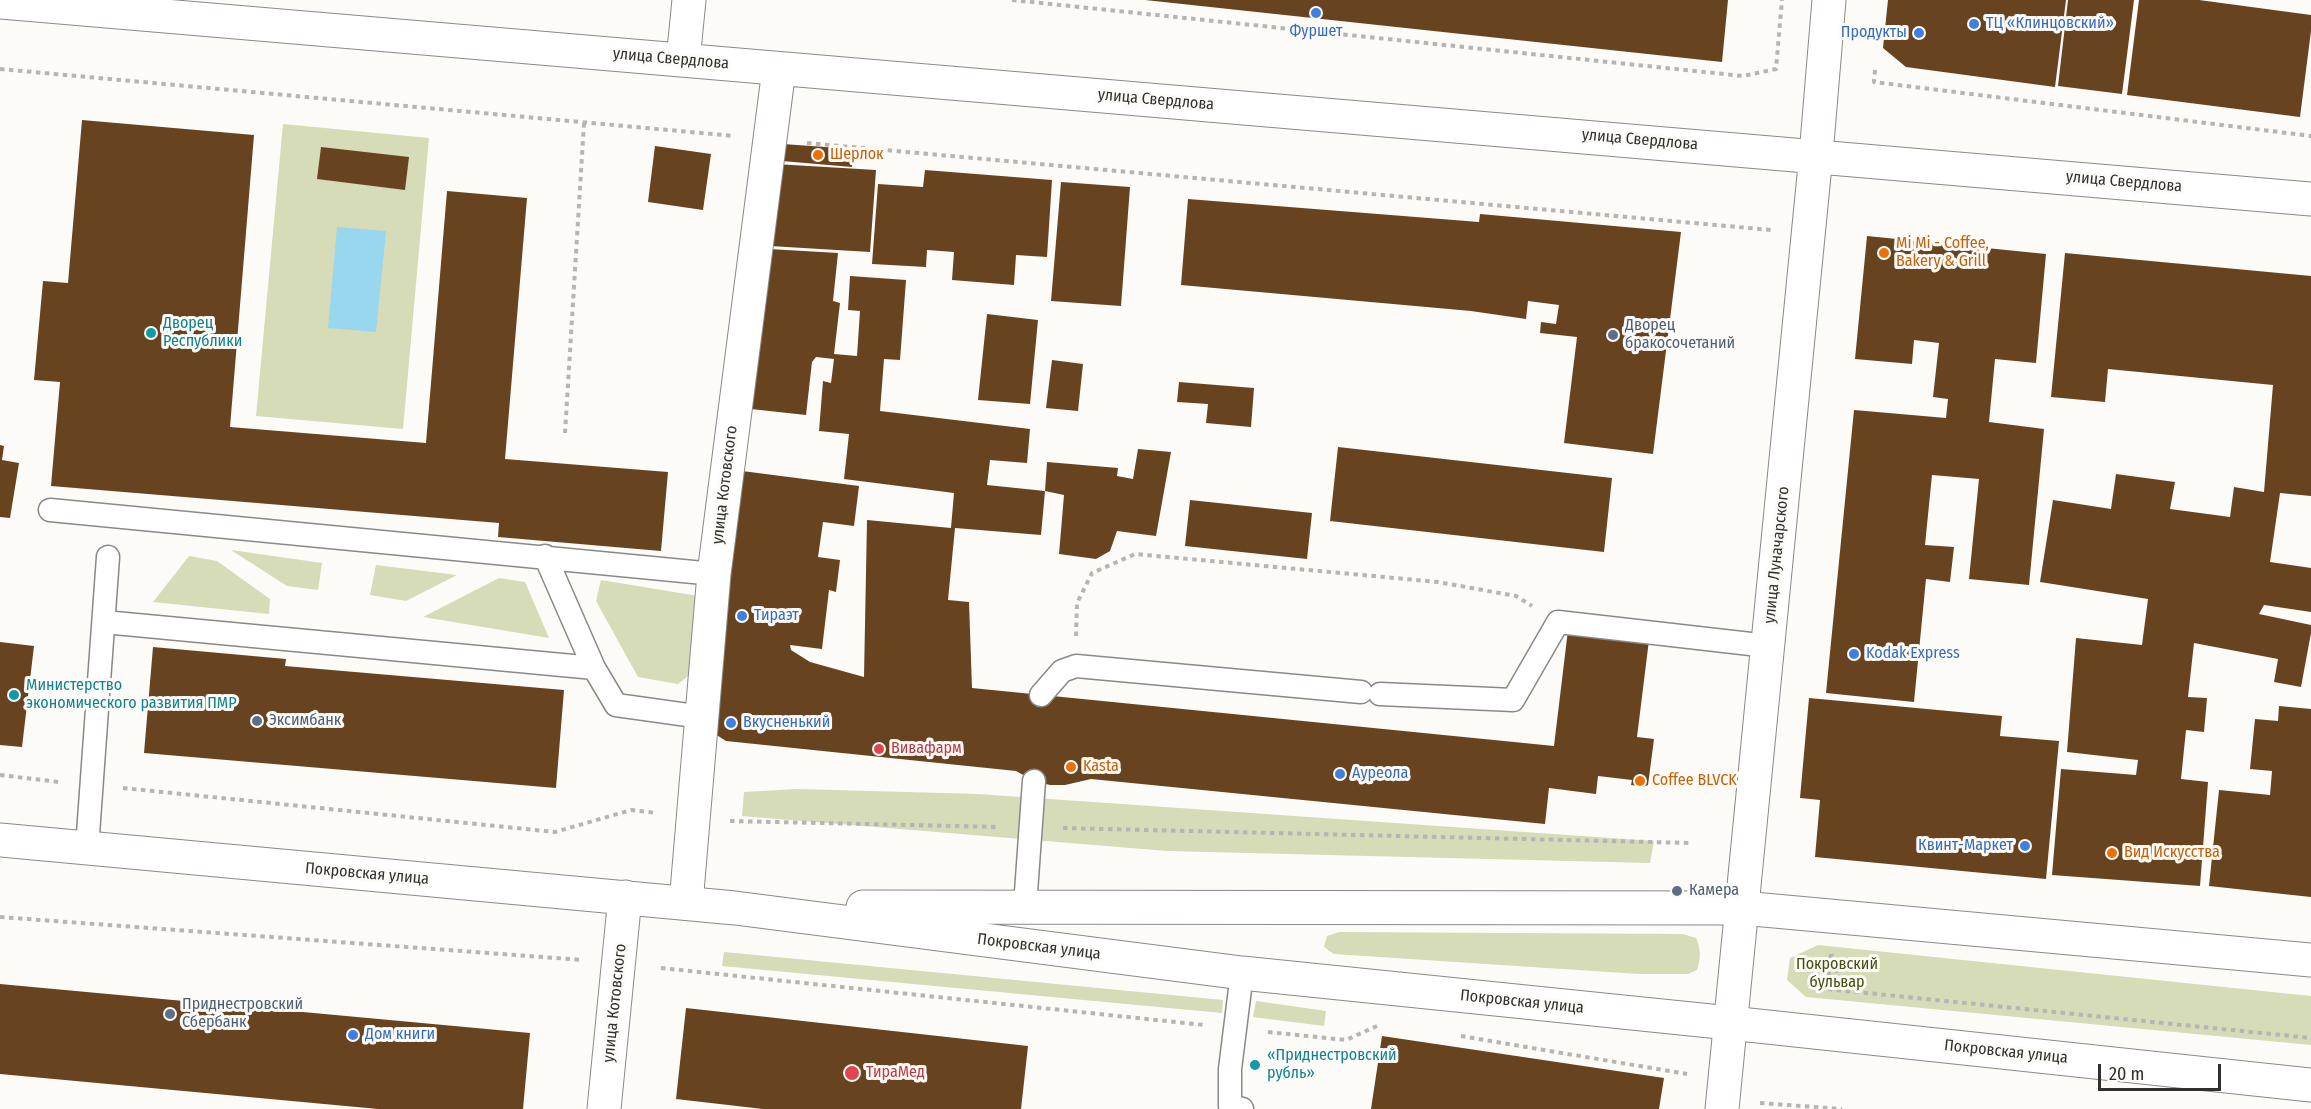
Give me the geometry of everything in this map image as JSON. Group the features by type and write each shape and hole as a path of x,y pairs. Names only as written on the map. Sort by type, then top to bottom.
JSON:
{"street":[{"path":"683,60 688,0"},
{"name":"улица Луначарского","path":"1722,1109 1816,155 1829,0"},
{"name":"улица Свердлова","path":"0,2 2311,199"},
{"name":"улица Котовского","path":"686,903 714,574 779,69"},
{"name":"Покровская улица","path":"0,840 735,908 1242,974 2311,1085"},
{"name":"улица Котовского","path":"604,1109 625,897"},
{"name":"Покровская улица","path":"735,908 1025,906 1742,908 2311,960"}],"lane":[{"path":"50,510 714,574"},
{"path":"87,848 108,556"},
{"path":"545,556 594,668 615,705 702,717"},
{"path":"104,622 594,668"},
{"path":"1041,695 1062,671 1076,666 1371,693 1513,700 1558,622 1768,645"},
{"path":"1025,906 1034,781"},
{"path":"1242,974 1230,1069 1230,1106 1242,1109"}],"path":[{"path":"1012,0 1743,76 1776,69 1782,0"},
{"path":"0,69 1808,234"},
{"path":"1875,70 1874,82 2311,135"},
{"path":"565,433 584,123"},
{"path":"1076,666 1077,603 1092,573 1135,554 1438,582 1516,596 1558,622"},
{"path":"0,775 555,832 631,810 666,814"},
{"path":"724,820 1691,843"},
{"path":"0,917 589,961"},
{"path":"1831,952 1843,953"},
{"path":"1827,989 1831,952"},
{"path":"1827,989 1837,975 1831,952"},
{"path":"662,968 1346,1040 1383,1024"},
{"path":"1827,989 2311,1038"},
{"path":"1452,1035 1692,1074"},
{"path":"1756,1109 1757,1103 1842,1109"}],"green space":[{"path":"283,124 429,138 403,429 256,416"},
{"path":"231,550 322,563 318,590 287,586"},
{"path":"189,556 217,561 270,599 269,614 153,602"},
{"path":"376,565 457,575 406,601 370,595"},
{"path":"499,578 525,582 549,638 423,617"},
{"path":"601,580 698,596 693,672 678,684 638,677 596,601"},
{"path":"797,789 978,794 1654,841 1650,863 1167,851 742,816 744,792"},
{"path":"1339,932 1683,934 1696,938 1700,958 1697,970 1688,974 1639,974 1334,954 1324,947 1327,936"},
{"name":"Покровский бульвар","path":"1818,945 2311,996 2311,1045 1806,997 1787,980 1790,958"},
{"path":"724,952 1223,1000 1222,1013 722,966"},
{"path":"1256,1001 1326,1011 1324,1026 1253,1017"}],"water":[{"path":"337,227 386,231 376,332 328,328"}],"building":[{"path":"1145,0 1728,0 1722,62"},
{"name":"ТЦ «Клинцовский»","path":"1888,0 2066,0 2055,87 1906,67 1883,48"},
{"path":"2068,0 2134,0 2122,94 2058,86"},
{"path":"2139,0 2199,0 2311,15 2300,117 2127,95"},
{"name":"Дворец Республики","path":"82,120 254,135 230,427 426,443 447,191 527,198 505,459 668,472 661,551 498,537 499,523 51,486 60,382 34,380 43,281 68,283"},
{"name":"Шерлок","path":"783,144 853,149 852,167 782,161"},
{"path":"655,146 711,154 703,210 648,202"},
{"path":"321,147 409,157 405,190 317,179"},
{"path":"775,164 876,170 870,252 770,246"},
{"path":"925,170 1052,180 1047,257 1016,255 1014,285 952,280 954,252 927,250 926,267 872,264 878,184 923,187"},
{"path":"1061,182 1130,187 1121,306 1051,301"},
{"path":"1188,199 1479,222 1480,214 1681,232 1653,454 1564,443 1577,337 1540,333 1541,322 1556,324 1559,305 1528,301 1526,319 1471,311 1181,285"},
{"path":"1867,236 2046,254 2036,363 1995,359 1989,422 2044,429 2029,585 1969,579 1979,479 1932,475 1925,545 1954,547 1950,582 1926,579 1914,702 1826,693 1854,410 1946,418 1948,399 1933,397 1939,343 1914,340 1912,364 1855,359"},
{"path":"769,249 838,253 833,301 840,303 834,354 857,356 860,311 848,310 850,276 906,280 900,360 884,359 880,411 1030,429 1027,463 990,460 987,485 1045,491 1041,535 955,528 948,600 969,602 972,688 1554,746 1568,630 1649,640 1637,737 1654,739 1648,785 1643,787 1631,785 1632,780 1598,776 1596,794 1549,788 1545,824 1091,779 1065,785 1050,785 1034,781 1016,771 726,741 715,734 709,724 742,471 859,486 854,526 823,522 818,557 840,560 836,592 829,590 822,649 790,645 791,650 810,662 864,677 867,520 951,528 954,493 844,479 849,434 819,431 823,381 831,383 834,359 816,357 812,362 806,415 751,409"},
{"path":"2065,253 2311,276 2311,496 2280,493 2270,562 2311,568 2311,612 2264,605 2259,614 2311,625 2311,633 2301,687 2274,682 2278,659 2194,643 2188,697 2207,698 2204,732 2186,730 2181,779 2208,782 2200,886 2052,875 2061,769 2136,775 2138,760 2067,752 2076,638 2142,645 2148,599 2040,582 2053,500 2111,509 2116,474 2175,482 2170,509 2230,517 2234,487 2264,492 2273,385 2108,369 2105,402 2051,397"},
{"path":"987,314 1038,320 1030,404 978,400"},
{"path":"1052,360 1083,364 1078,411 1046,408"},
{"path":"1179,382 1254,388 1251,427 1206,423 1208,404 1177,402"},
{"path":"0,445 4,446 2,460 19,463 10,518 0,517"},
{"path":"1338,447 1612,478 1604,552 1330,521"},
{"path":"1138,449 1171,452 1156,536 1117,531 1110,551 1096,559 1059,554 1064,495 1045,491 1047,462 1118,468 1117,476 1133,479"},
{"path":"1190,500 1312,513 1307,559 1185,546"},
{"name":"Министерство экономического развития ПМР","path":"0,642 34,646 22,747 0,745"},
{"path":"153,647 286,659 285,666 564,690 556,788 144,753"},
{"path":"1809,698 2002,716 2000,736 2059,741 2046,879 1815,857 1820,800 1800,798"},
{"path":"2279,706 2311,709 2311,897 2209,886 2219,790 2270,795 2272,771 2250,769 2255,719 2278,721"},
{"path":"0,984 530,1033 523,1109 378,1109 0,1074"},
{"name":"ТираМед","path":"686,1008 1028,1046 1021,1109 763,1109 676,1099"},
{"path":"1382,1036 1664,1078 1659,1109 1371,1109"}],"place":[{"name":"Фуршет","path":"1316,13"},
{"name":"ТЦ «Клинцовский»","path":"1974,24"},
{"name":"Продукты","path":"1919,33"},
{"name":"Шерлок","path":"818,155"},
{"name":"Mi Mi - Coffee, Bakery & Grill","path":"1884,253"},
{"name":"Дворец Республики","path":"151,333"},
{"name":"Дворец бракосочетаний","path":"1613,335"},
{"name":"Тираэт","path":"742,616"},
{"name":"Kodak Express","path":"1854,654"},
{"name":"Министерство экономического развития ПМР","path":"14,695"},
{"name":"Эксимбанк","path":"257,721"},
{"name":"Вкусненький","path":"731,723"},
{"name":"Вивафарм","path":"879,749"},
{"name":"Kasta","path":"1071,767"},
{"name":"Ауреола","path":"1340,774"},
{"name":"Coffee BLVCK","path":"1640,781"},
{"name":"Квинт-Маркет","path":"2025,846"},
{"name":"Вид Искусства","path":"2112,853"},
{"name":"Камера","path":"1677,891"},
{"name":"Приднестровский Сбербанк","path":"170,1014"},
{"name":"Дом книги","path":"353,1035"},
{"name":"«Приднестровский рубль»","path":"1255,1065"},
{"name":"ТираМед","path":"852,1073"}]}
